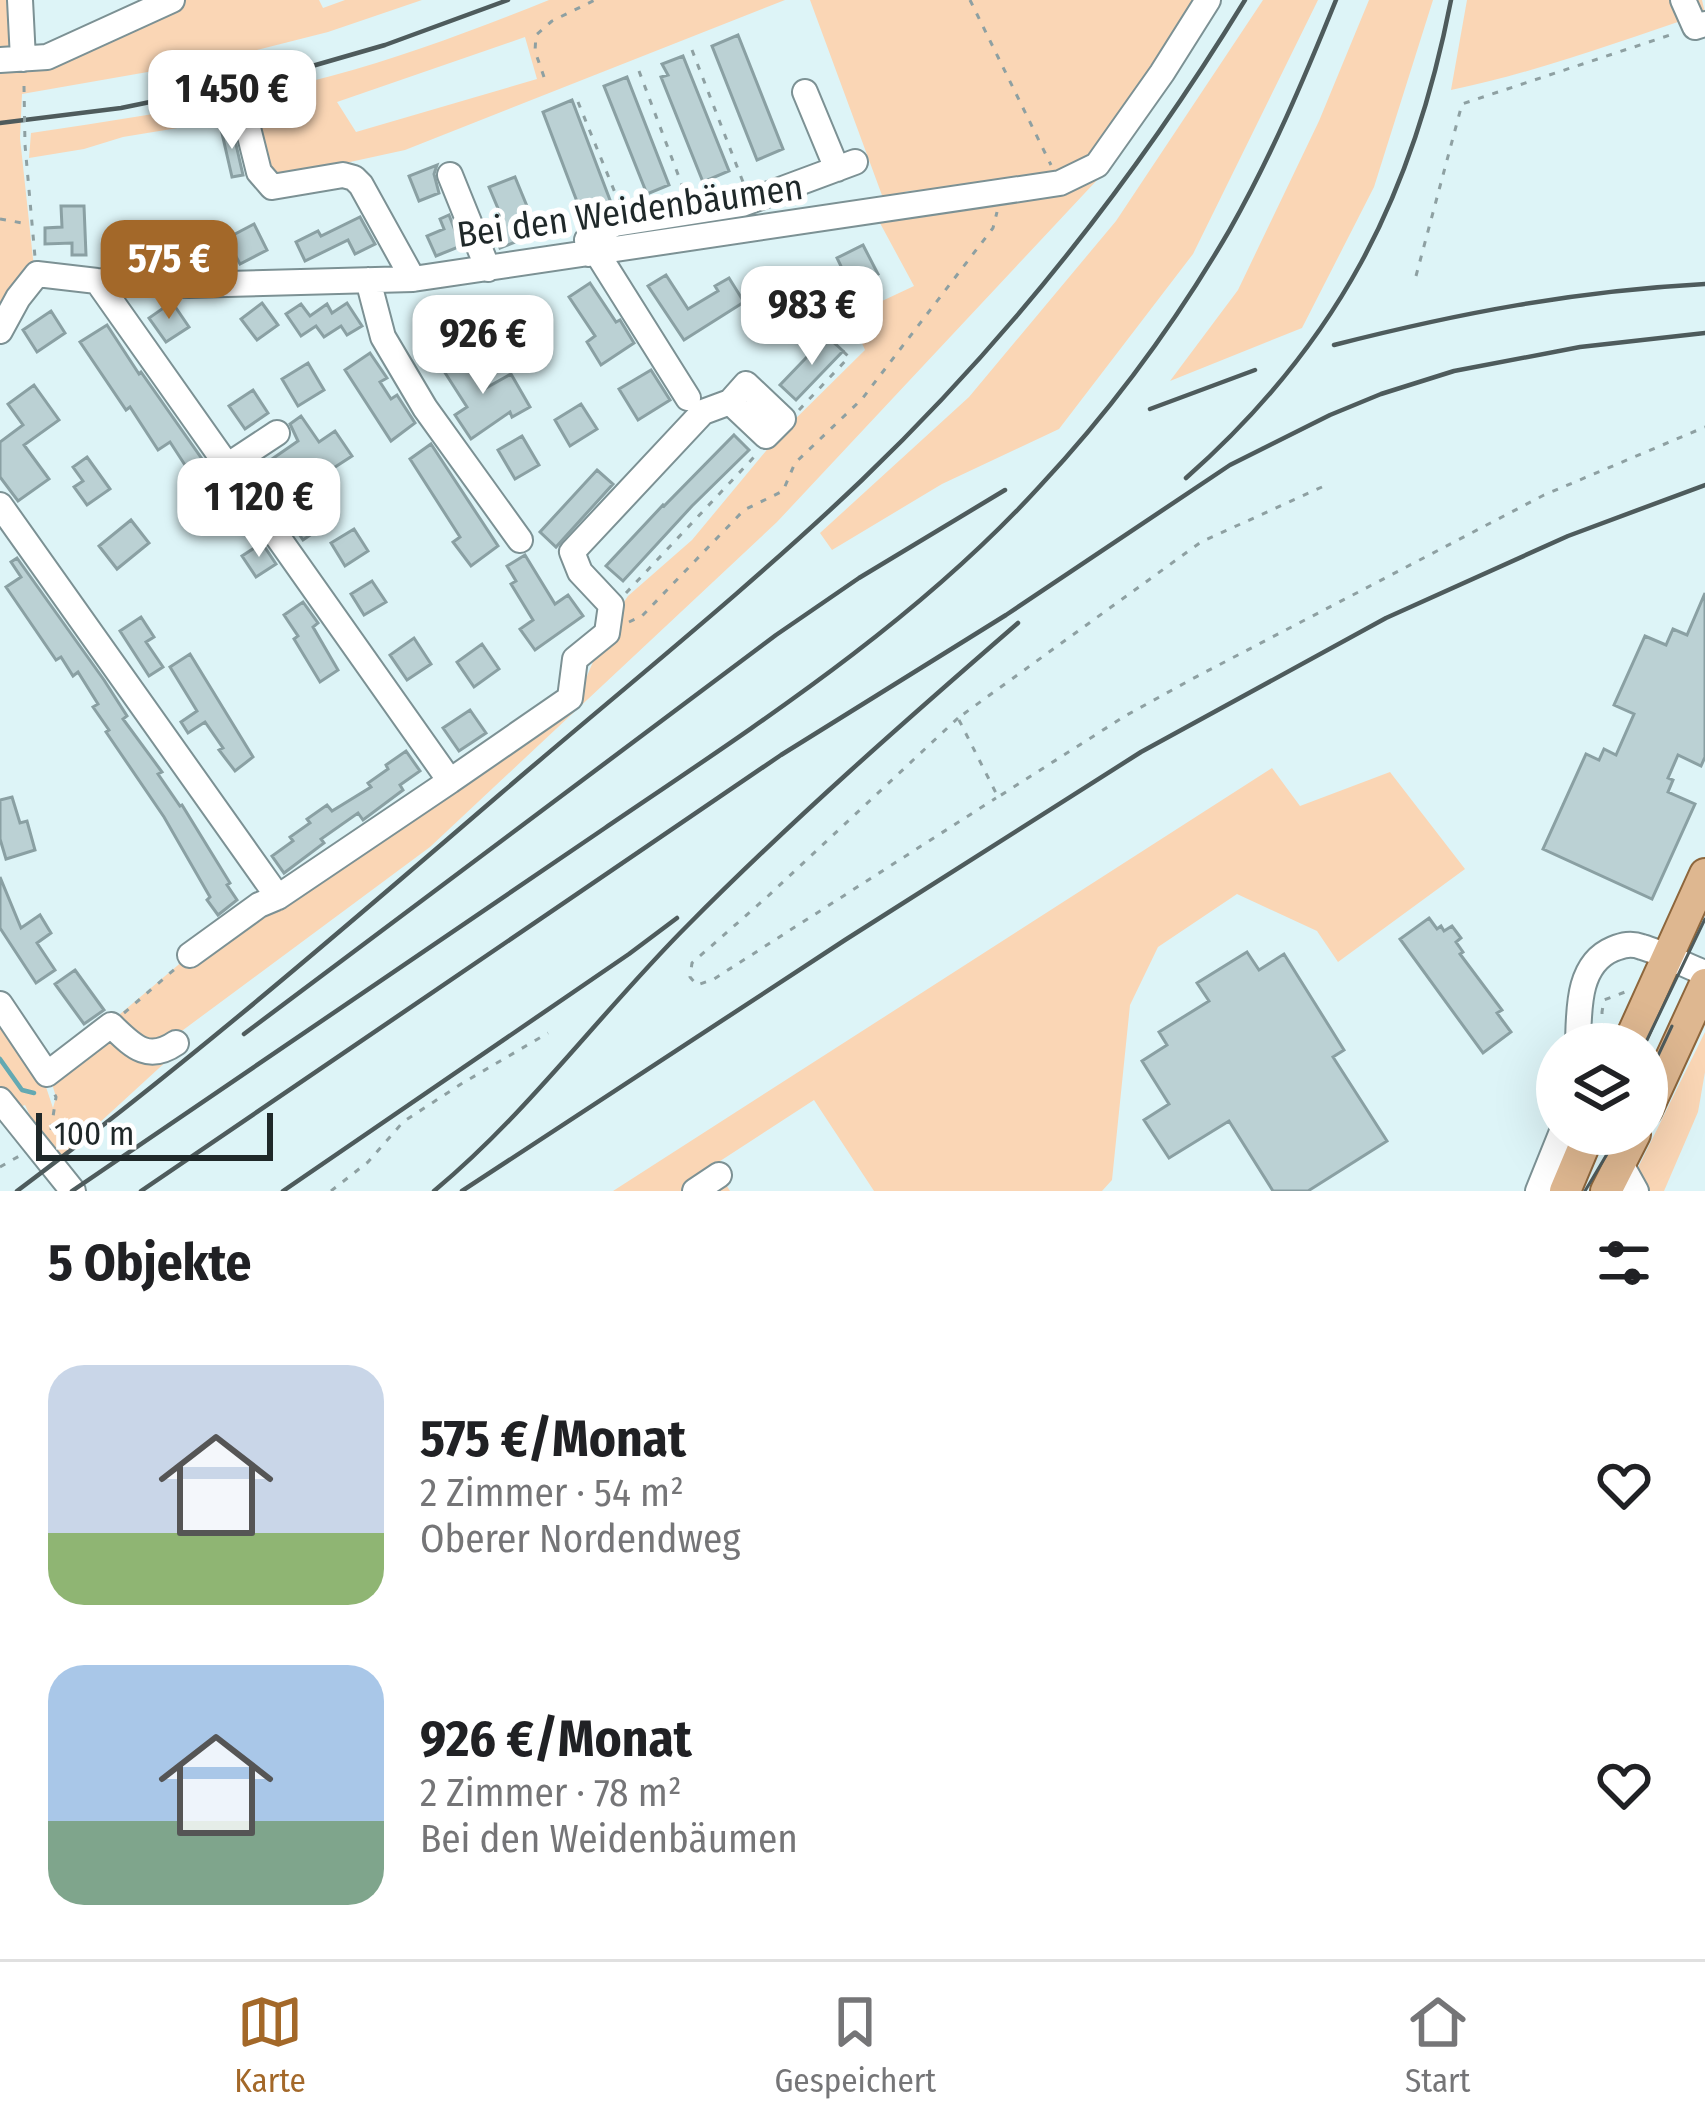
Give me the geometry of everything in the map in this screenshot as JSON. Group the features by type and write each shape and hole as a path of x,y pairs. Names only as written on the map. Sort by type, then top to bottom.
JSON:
{"main road":[{"path":"1638,1023 1705,874"},
{"path":"1668,1064 1705,984"},
{"path":"1565,1191 1580,1155"}],"street":[{"path":"20,0 11,59 47,57 172,0"},
{"name":"Bei den Weidenbäumen","path":"37,274 189,285 413,279 1060,183 1097,165 1208,0"},
{"path":"1682,0 1700,26"},
{"path":"688,398 587,240 595,232 627,222 750,200 846,165 805,92"},
{"path":"248,128 259,172 272,187 343,175 361,184 413,279"},
{"path":"450,175 488,269"},
{"path":"0,331 37,274"},
{"path":"368,280 383,338 425,408 520,540"},
{"path":"98,281 450,782"},
{"path":"190,955 569,698 575,659 607,632 611,605 580,572 572,552 703,412 730,402 746,384 775,427"},
{"path":"227,466 278,433"},
{"path":"0,505 278,897"},
{"path":"1579,1023 1585,979 1606,952 1627,944 1640,946 1705,974"},
{"path":"0,1004 47,1074 111,1024 144,1052 162,1053 176,1043"},
{"path":"0,1100 73,1191"},
{"path":"1538,1191 1553,1155"},
{"path":"695,1191 719,1175"}],"path":[{"path":"544,77 535,51 536,35 552,21 595,0"},
{"path":"970,0 1060,183"},
{"path":"1416,276 1462,104 1700,26"},
{"path":"692,50 750,200"},
{"path":"638,71 693,212"},
{"path":"24,86 37,274"},
{"path":"578,102 627,222"},
{"path":"607,632 642,616 744,510 783,491 795,464 862,399 993,228 1001,193"},
{"path":"0,219 31,224"},
{"path":"611,605 764,446 775,427 790,418 849,356 821,330 869,314"},
{"path":"1322,487 1202,542 958,718 692,963 690,977 697,985 714,980 1125,716 1211,669 1544,496 1705,427"},
{"path":"958,718 998,797"},
{"path":"111,1024 190,955"},
{"path":"1602,1023 1604,1000 1638,986"},
{"path":"331,1191 368,1162 403,1122 548,1033"},
{"path":"37,1146 50,1133 56,1097 47,1074"}],"shaded area":[{"path":"0,0 21,0 23,58 167,0 319,0 323,8 345,0 422,0 328,32 222,59 22,94 20,138 34,268 0,319"},
{"path":"549,0 785,0 405,150 272,179 250,116 29,158 31,133 294,86 414,51","holes":["525,37 537,79 356,132 337,102"]},
{"path":"810,0 1195,0 1094,159 1050,179 908,191 883,198"},
{"path":"1263,0 1318,0 1193,254 1059,429 942,484 832,550 820,533 969,397 1116,221"},
{"path":"1369,0 1433,0 1374,187 1302,328 1170,381 1238,290 1319,121"},
{"path":"1467,0 1702,0 1705,13 1547,65 1451,90"},
{"path":"1098,179 777,522 430,847 175,1036 182,1047 61,1158 25,1105 17,1108 0,1087 0,1016 45,1084 53,1108 56,1097 49,1074 190,955 566,700 587,676 609,624 628,596 692,540 780,434 865,350 850,316 914,286 874,212"},
{"path":"1272,768 1300,806 1390,772 1465,869 1338,962 1317,931 1237,894 1158,947 1130,1005 1112,1180 1102,1191 874,1191 814,1100 714,1165 730,1191 613,1191"},
{"path":"1705,1032 1698,1112 1664,1191 1645,1191 1636,1172 1644,1155 1668,1155 1668,1107"}],"building":[{"path":"738,35 783,149 757,160 712,46"},
{"path":"683,56 729,171 703,182 661,77 668,75 662,64"},
{"path":"627,77 669,185 647,194 604,86"},
{"path":"572,100 613,208 584,220 543,112"},
{"path":"232,127 243,175 232,177 221,129"},
{"path":"437,165 434,174 439,193 419,201 409,176"},
{"path":"515,177 538,233 500,248 491,223 502,218 489,187"},
{"path":"61,206 84,206 86,255 72,255 72,243 45,244 45,228 62,227"},
{"path":"449,215 461,246 436,256 427,236 444,229 440,219"},
{"path":"360,217 375,244 355,254 348,240 305,261 296,242"},
{"path":"254,224 267,250 240,264 231,247 211,261 203,251"},
{"path":"129,229 139,250 114,262 104,241"},
{"path":"191,230 202,252 175,266 164,244"},
{"path":"863,245 878,274 851,287 837,258"},
{"path":"666,275 688,309 718,291 715,286 729,278 744,302 684,340 648,286"},
{"path":"590,283 634,343 601,365 587,342 595,336 569,297"},
{"path":"799,283 811,300 790,315 778,298"},
{"path":"454,299 470,322 448,337 432,314"},
{"path":"530,299 550,328 541,335 549,346 525,363 507,337 518,330 507,315"},
{"path":"172,302 189,327 166,342 149,318"},
{"path":"262,303 278,325 257,340 241,319"},
{"path":"347,303 362,326 347,335 341,326 324,337 316,326 301,336 286,314 301,304 310,316 327,304 332,313"},
{"path":"51,311 65,333 37,352 23,330"},
{"path":"107,325 240,513 224,522 170,442 158,450 130,407 126,410 80,342"},
{"path":"827,336 843,351 796,400 780,385"},
{"path":"370,353 387,378 380,382 391,399 397,395 415,423 391,441 345,370"},
{"path":"465,354 486,388 511,374 530,407 512,417 510,412 471,439 455,415 467,407 442,368"},
{"path":"308,363 324,390 298,406 282,379"},
{"path":"651,370 670,400 638,420 619,389"},
{"path":"34,385 59,420 24,445 49,479 18,501 0,477 0,442 23,425 8,404"},
{"path":"253,390 268,413 245,429 229,406"},
{"path":"581,404 597,429 570,446 555,420"},
{"path":"301,416 319,442 335,431 352,456 329,471 323,462 280,492 262,466 298,441 290,424"},
{"path":"734,435 749,450 623,581 606,566"},
{"path":"522,436 539,465 515,479 498,450"},
{"path":"431,444 498,546 471,566 453,542 460,537 410,459"},
{"path":"87,457 110,489 87,505 74,487 83,481 73,467"},
{"path":"597,470 613,484 556,547 540,532"},
{"path":"303,506 319,529 303,540 287,516"},
{"path":"131,520 149,543 117,569 99,546"},
{"path":"354,529 368,551 345,566 331,543"},
{"path":"262,543 276,564 256,577 242,556"},
{"path":"525,555 555,604 568,595 583,616 535,650 520,629 533,620 511,584 516,581 507,566"},
{"path":"17,558 104,680 127,716 123,719 162,772 158,774 230,883 237,900 218,915 164,817 106,732 93,707 98,704 78,672 73,676 61,657 56,660 6,587 21,577 11,562"},
{"path":"372,581 386,602 364,615 351,594"},
{"path":"1705,593 1705,757 1701,766 1678,755 1668,778 1673,780 1668,792 1695,804 1652,899 1543,849 1586,754 1599,760 1604,749 1616,755 1634,714 1614,705 1645,636 1666,645 1673,629 1687,635"},
{"path":"303,602 318,623 313,627 338,670 320,682 284,615"},
{"path":"141,617 154,637 146,642 163,667 149,676 120,631"},
{"path":"414,638 431,664 407,680 390,655"},
{"path":"482,644 499,669 474,687 457,662"},
{"path":"190,654 253,757 235,771 205,722 188,733 181,722 197,711 170,667"},
{"path":"470,710 486,733 459,751 443,728"},
{"path":"406,751 420,771 400,785 403,790 363,820 358,813 284,873 272,856 293,841 290,837 310,823 307,819 327,805 332,811 371,787 368,783"},
{"path":"12,797 20,823 27,821 35,850 6,859 0,839 0,800"},
{"path":"0,877 21,928 40,915 51,933 37,943 55,970 36,983 0,928"},
{"path":"1429,918 1437,929 1452,926 1461,938 1456,942 1460,954 1502,1010 1497,1013 1511,1032 1483,1053 1400,939"},
{"path":"1247,952 1259,970 1284,954 1344,1050 1333,1057 1387,1141 1308,1191 1273,1191 1229,1121 1169,1158 1144,1120 1169,1104 1142,1061 1167,1045 1159,1032 1209,1001 1197,983"},
{"path":"75,970 104,1010 84,1024 55,984"}],"waterway":[{"path":"0,1059 22,1090 34,1093"}],"tram line":[{"path":"1655,1023 1705,919"},
{"path":"1668,1034 1672,1026"},
{"path":"1585,1191 1606,1155"}],"railway":[{"path":"0,123 121,108 281,75 385,45 508,0"},
{"path":"17,1191 334,936 736,594 862,480 969,370 1069,252 1161,129 1245,0"},
{"path":"72,1191 777,710 888,627 992,536 1092,426 1187,298 1259,175 1336,0"},
{"path":"1186,478 1286,374 1327,320 1361,262 1415,139 1451,0"},
{"path":"1334,345 1518,305 1705,284"},
{"path":"141,1191 781,755 1006,615 1230,465 1330,415 1454,371 1580,347 1705,333"},
{"path":"1150,409 1255,370"},
{"path":"462,1191 1141,752 1386,618 1568,536 1705,485"},
{"path":"244,1034 776,635 859,578 1005,490"},
{"path":"434,1191 533,1095 727,887 1018,623"},
{"path":"283,1191 677,918"}]}
